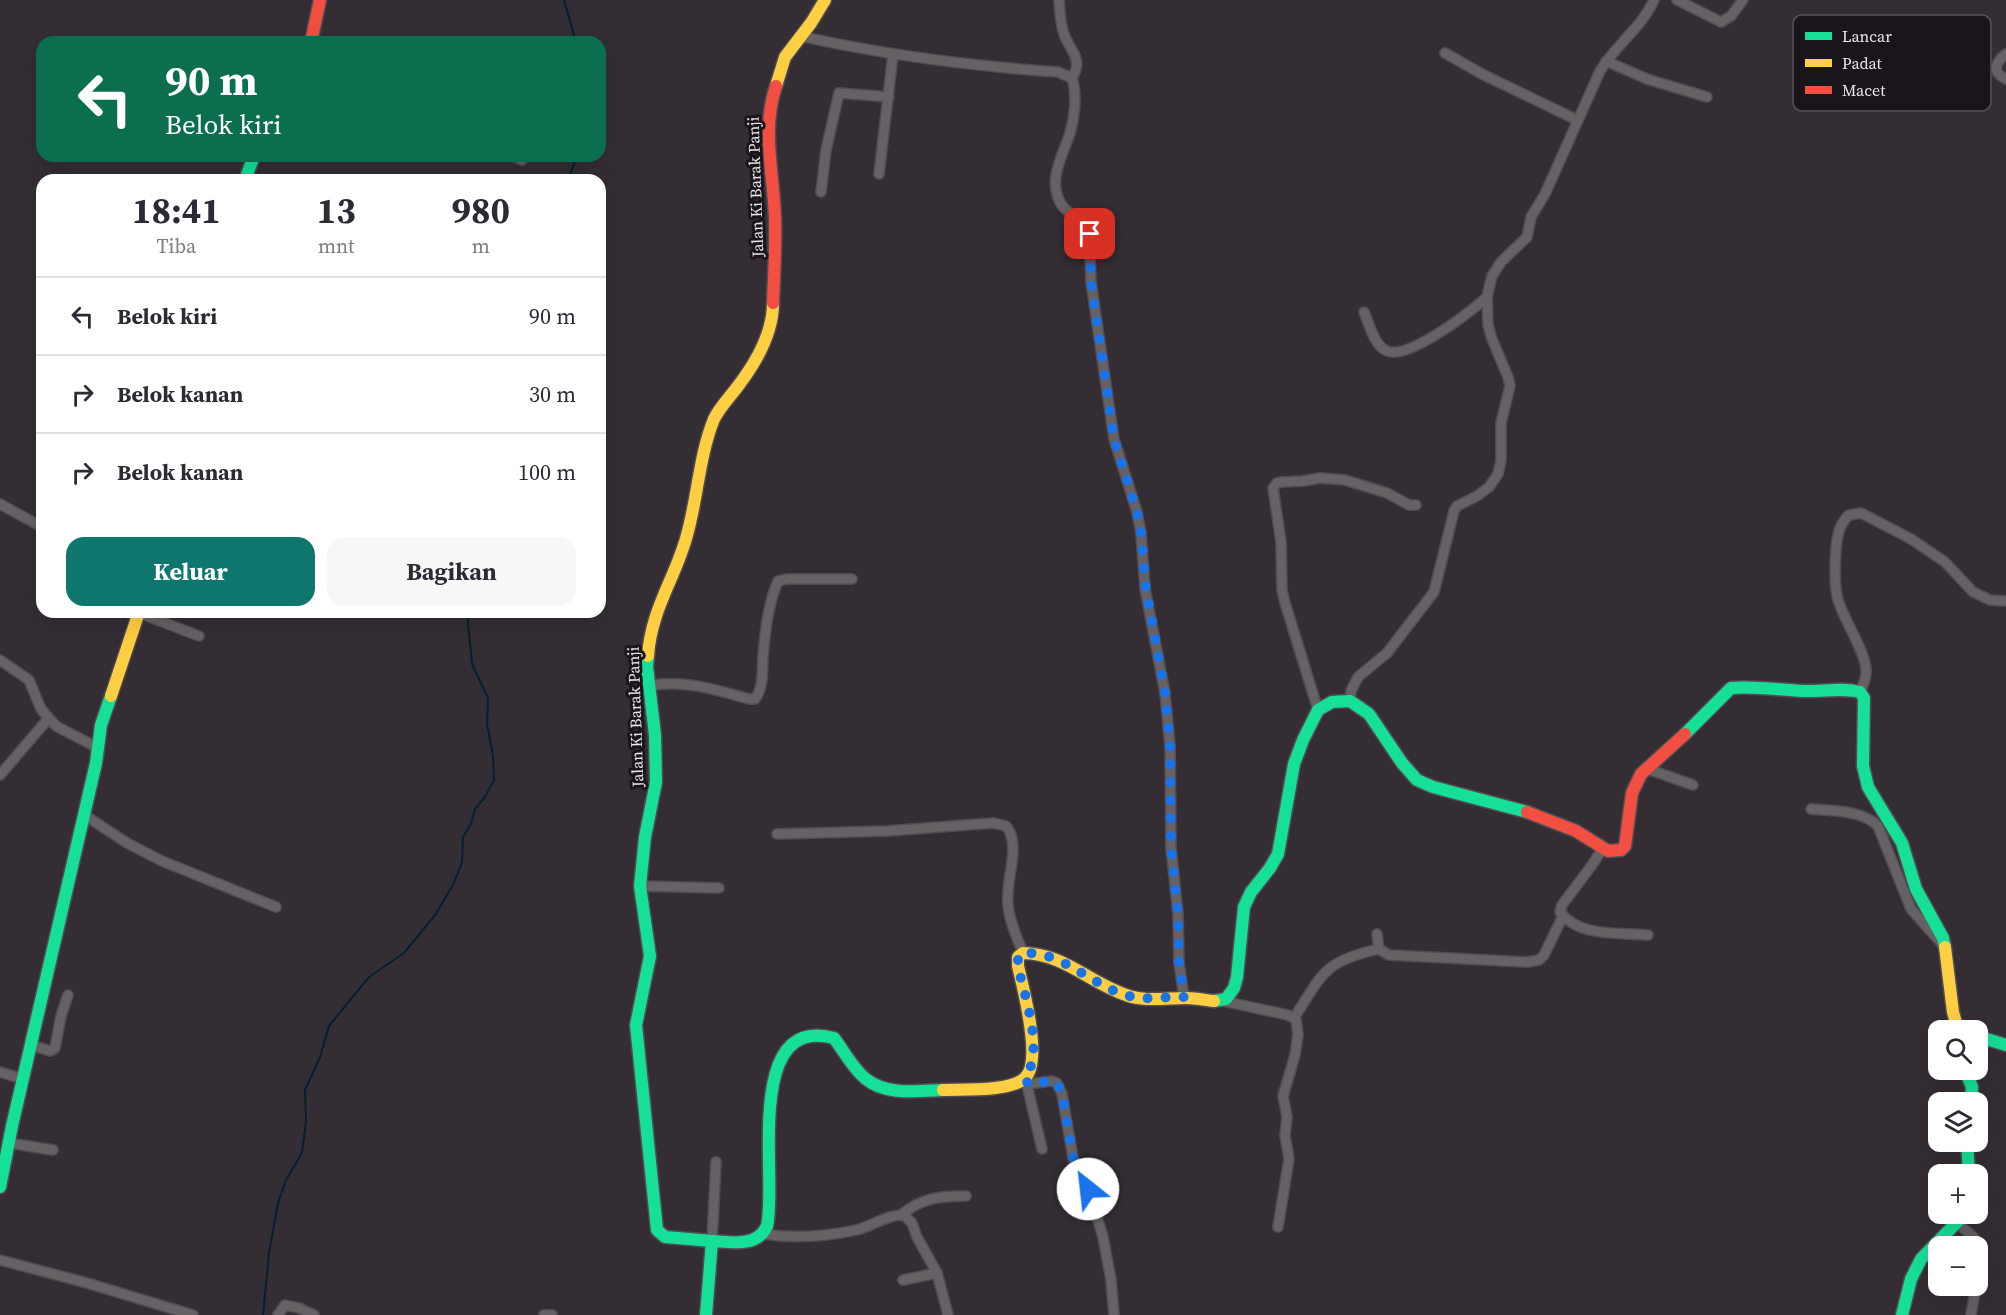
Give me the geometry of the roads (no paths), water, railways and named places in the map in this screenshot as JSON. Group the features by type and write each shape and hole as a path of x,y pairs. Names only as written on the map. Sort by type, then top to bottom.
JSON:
{"street":[{"path":"311,36 320,0"},
{"name":"Jalan Ki Barak Panji","path":"763,1234 750,1241 712,1241 665,1237 657,1230 636,1025 650,956 640,886 645,837 656,782 655,735 649,686 649,639 660,602 687,536 705,444 719,409 752,366 773,320 775,219 768,139 771,95 785,57 825,0"},
{"path":"1059,0 1064,34 1077,60 1078,67 1072,78 1074,114 1056,169 1056,190 1061,203 1089,228 1091,282 1114,439 1137,512 1141,533 1146,589 1165,693 1170,746 1171,848 1178,914 1179,963 1184,997"},
{"path":"1350,701 1351,691 1358,677 1387,653 1434,592 1457,506 1483,493 1497,474 1501,460 1501,423 1510,386 1509,377 1488,325 1487,297 1495,271 1527,237 1531,217 1545,194 1576,120 1606,61 1654,0"},
{"path":"1677,0 1721,22 1731,16 1743,0"},
{"path":"800,36 865,51 954,63 1058,72 1072,78"},
{"path":"1444,53 1576,120"},
{"path":"879,174 893,54"},
{"path":"2006,54 1996,64 1995,69 1996,73 2006,79"},
{"path":"1606,61 1647,79 1707,97"},
{"path":"821,192 826,150 839,93 889,97"},
{"path":"1364,312 1380,346 1385,351 1395,353 1434,337 1457,322 1487,297"},
{"path":"1318,710 1282,590 1281,542 1273,488 1277,483 1282,482 1335,478 1375,489 1409,505 1416,505"},
{"path":"0,504 36,524"},
{"path":"1860,692 1865,682 1864,658 1844,616 1836,590 1835,563 1839,533 1841,524 1849,515 1861,513 1911,539 1938,556 1973,592 1990,600 2006,601"},
{"path":"649,686 671,682 682,683 755,699 761,681 766,630 778,581 852,579"},
{"path":"0,1187 63,910 101,725 137,618"},
{"path":"154,618 199,636"},
{"path":"0,660 29,680 41,709 48,719 65,731 98,748"},
{"path":"1223,1001 1233,989 1238,970 1244,906 1251,892 1272,867 1278,854 1294,764 1318,710 1332,702 1350,701 1369,714 1402,764 1417,780 1441,789 1513,807 1576,831 1613,852 1621,850 1624,846 1632,794 1645,768 1673,747 1731,688 1762,687 1804,691 1852,690 1860,692 1864,698 1863,766 1868,787 1902,843 1916,889 1943,938 1955,1020"},
{"path":"0,775 48,719"},
{"path":"1645,768 1693,785"},
{"path":"1811,809 1845,812 1870,819 1878,826 1911,909 1946,947"},
{"path":"83,814 127,843 162,861 276,907"},
{"path":"777,834 887,831 993,823 1006,826 1014,848 1008,877 1008,904 1023,953"},
{"path":"1603,848 1562,905 1560,910 1563,916 1572,924 1595,932 1648,935"},
{"path":"640,886 718,888"},
{"path":"1294,1018 1314,984 1344,958 1379,949 1389,955 1498,962 1534,961 1539,960 1544,954 1563,916"},
{"path":"1377,934 1379,949"},
{"path":"1042,1149 1026,1081 1031,1063 1032,1038 1031,1022 1018,966 1018,957 1023,953 1039,953 1078,969 1126,996 1184,997 1223,1001 1294,1018"},
{"path":"31,1045 50,1051 55,1048 68,995"},
{"path":"1278,1227 1289,1159 1285,1135 1287,1117 1283,1096 1295,1055 1298,1035 1294,1018"},
{"path":"966,1196 944,1196 924,1200 900,1215 858,1230 790,1238 763,1234 768,1223 768,1156 774,1075 782,1056 799,1040 820,1036 834,1038 864,1078 888,1090 907,1092 1002,1087 1026,1081 1057,1083 1062,1094 1076,1174 1090,1194 1103,1237 1111,1280 1114,1315"},
{"path":"1988,1039 2006,1045"},
{"path":"0,1072 23,1079"},
{"path":"9,1143 53,1150"},
{"path":"706,1315 716,1162"},
{"path":"900,1215 912,1223 917,1237 927,1252 937,1273 948,1315"},
{"path":"1902,1315 1915,1270 1929,1250 1955,1224"},
{"path":"0,1260 87,1282 193,1315"},
{"path":"903,1280 937,1273"},
{"path":"1971,1315 1975,1296"},
{"path":"278,1315 285,1305 314,1315"},
{"path":"544,1315 552,1315"}],"waterway":[{"path":"564,0 574,36"},
{"path":"570,174 575,162"},
{"path":"263,1315 269,1253 278,1203 286,1180 302,1153 306,1121 305,1090 320,1057 329,1026 369,977 404,953 435,915 459,870 462,862 463,837 471,824 475,809 494,780 493,756 487,724 488,698 472,664 468,618"}]}
